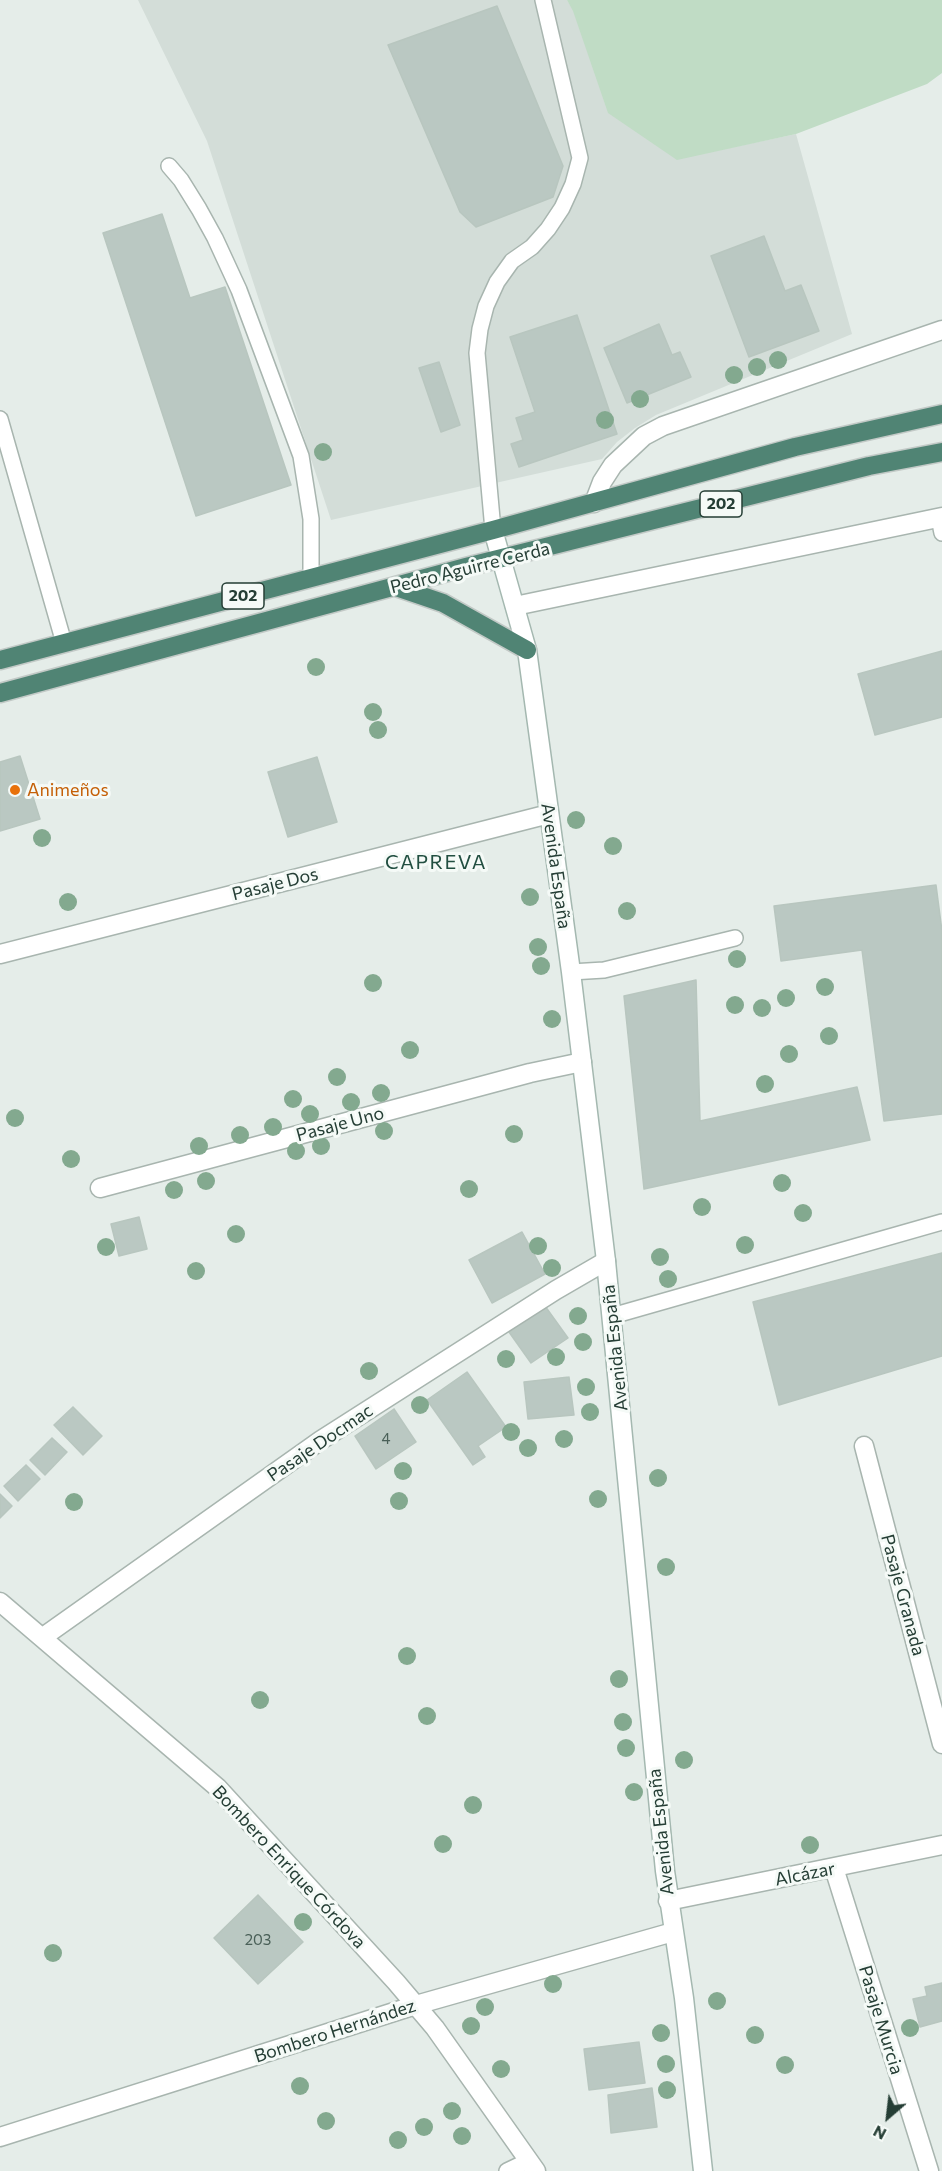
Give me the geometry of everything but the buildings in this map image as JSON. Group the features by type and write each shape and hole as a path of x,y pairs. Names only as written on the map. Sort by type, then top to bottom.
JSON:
{"highway":[{"name":"Pedro Aguirre Cerda","path":"0,660 594,503 795,447 942,414"},
{"name":"Pedro Aguirre Cerda","path":"0,693 395,587 868,466 942,452"},
{"path":"395,587 443,603 527,650"}],"street":[{"path":"594,503 602,482 613,465 628,449 663,426 942,330"},
{"path":"515,606 941,523"},
{"name":"Avenida España","path":"493,530 527,650 571,972 612,1316 668,1901 684,1998 703,2171"},
{"name":"Pasaje Dos","path":"0,954 549,814"},
{"name":"Pasaje Uno","path":"100,1188 530,1073 582,1062"},
{"name":"Pasaje Docmac","path":"43,1637 321,1440 556,1290 606,1262"},
{"name":"Pasaje Granada","path":"864,1446 942,1744"},
{"name":"Bombero Enrique Córdova","path":"0,1602 218,1788 435,2028 532,2166"},
{"name":"Alcázar","path":"668,1901 942,1845"},
{"name":"Pasaje Murcia","path":"834,1868 929,2171"},
{"name":"Bombero Hernández","path":"0,2138 416,2006 673,1932"}],"lane":[{"path":"493,530 477,353 480,329 496,282 512,261 532,246 548,229 562,208 573,184 580,158 543,0"},
{"path":"169,166 181,180 199,209 229,269 301,456 311,519 311,578"},
{"path":"0,418 64,643"},
{"path":"571,972 604,970 735,938"},
{"path":"612,1316 942,1222"},
{"path":"507,2171 532,2166"}],"shaded area":[{"path":"138,0 567,0 677,159 796,134 852,334 656,415 617,442 602,459 331,520 207,141"}],"green space":[{"path":"567,0 942,0 942,73 927,84 796,134 677,160 608,113 573,11"}],"place":[{"name":"Animeños","path":"15,790"}],"district":[{"name":"CAPREVA","path":"436,862"}]}
